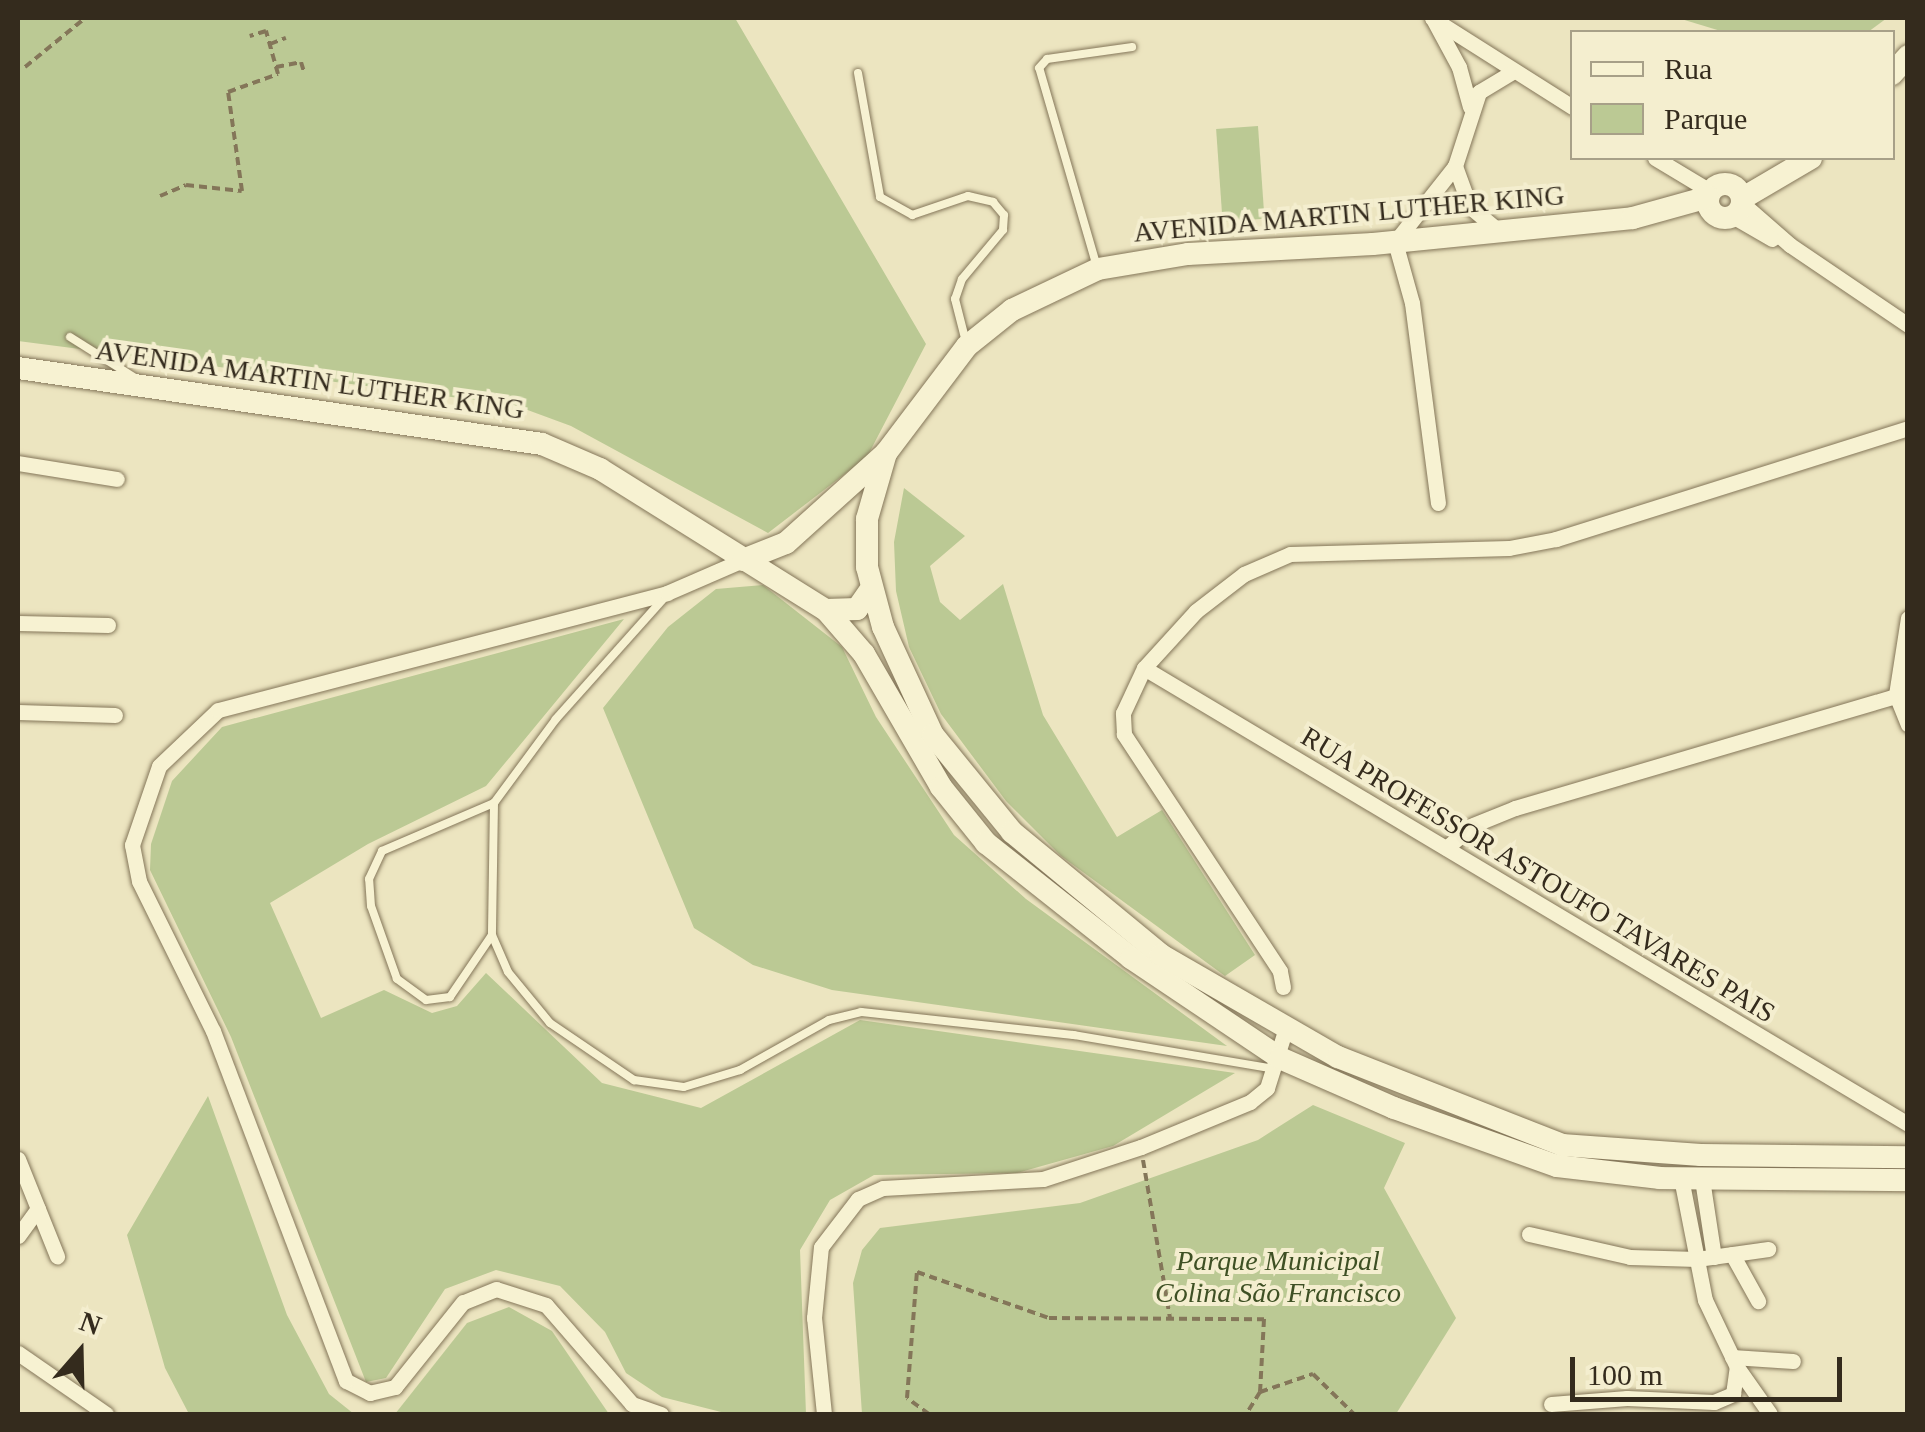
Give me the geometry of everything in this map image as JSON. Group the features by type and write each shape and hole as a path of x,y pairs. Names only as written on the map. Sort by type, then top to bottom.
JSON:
{"main road":[{"name":"AVENIDA MARTIN LUTHER KING","path":"743,560 786,543 886,453 967,346 1012,310 1098,269 1188,254 1395,242 1652,214 1726,201 1787,175 1808,160"},
{"name":"AVENIDA MARTIN LUTHER KING","path":"18,368 542,444 600,469 743,560 784,580 826,610 864,654 941,786 986,843 1131,958 1278,1063 1394,1108 1560,1155"},
{"name":"AVENIDA MARTIN LUTHER KING","path":"886,453 867,520 871,589 933,735 1012,832 1161,955 1285,1031 1560,1155"},
{"path":"834,499 854,504 867,520"},
{"path":"784,580 786,543"},
{"path":"826,610 858,609 871,589"},
{"path":"1560,1155 1795,1168 1908,1180"},
{"path":"1560,1155 1691,1178 1908,1157"}],"street":[{"path":"1432,18 1570,106"},
{"path":"1432,18 1459,67 1470,107"},
{"path":"1438,503 1412,303 1395,242 1455,166 1470,107 1490,81 1514,71"},
{"path":"1658,160 1726,201 1908,325"},
{"path":"1455,166 1470,207 1500,232"},
{"path":"1283,986 1280,971 1133,755 1123,712 1144,668 1196,611 1270,559 1314,552 1509,548 1556,540 1908,428"},
{"path":"18,463 117,479"},
{"path":"661,1414 632,1410 546,1305 496,1289 463,1302 395,1387 370,1393 346,1381 213,1031 139,881 132,845 159,766 218,710 667,593 743,560"},
{"path":"1908,618 1902,694 1908,725"},
{"path":"18,623 108,624"},
{"name":"RUA PROFESSOR ASTOUFO TAVARES PAIS","path":"1144,668 1908,1124"},
{"path":"1446,848 1473,825 1516,808 1902,694"},
{"path":"18,712 115,715"},
{"path":"824,1414 814,1318 820,1247 858,1199 883,1188 1043,1179 1141,1147 1250,1102 1278,1063 1285,1031"},
{"path":"19,1168 56,1256"},
{"path":"1691,1178 1714,1257"},
{"path":"1691,1178 1697,1259 1705,1300 1734,1362 1770,1414"},
{"path":"18,1236 38,1208"},
{"path":"1529,1234 1630,1256 1697,1259 1768,1249"},
{"path":"1732,1254 1758,1301"},
{"path":"18,1353 106,1414"},
{"path":"1734,1362 1793,1362"},
{"path":"1551,1404 1628,1398 1714,1402 1732,1394 1734,1362"}],"lane":[{"path":"1098,269 1039,68 1047,59 1132,48"},
{"path":"858,73 880,197 912,214 968,196 993,202 1004,215 1003,230 962,279 955,298 967,346"},
{"path":"70,337 152,388"},
{"path":"492,935 450,997 426,1000 397,979 370,906 369,878 382,850 494,803 556,720 667,593"},
{"path":"494,803 492,935 508,972 550,1023 634,1080 684,1087 740,1070 829,1020 861,1012 1074,1035 1278,1063"}],"path":[{"path":"26,67 84,18"},
{"path":"160,196 186,184 242,192 228,92 278,74 266,31 250,36"},
{"path":"270,44 286,38"},
{"path":"276,67 301,62 304,72"},
{"path":"1141,1147 1170,1318"},
{"path":"929,1414 907,1398 917,1272 1049,1318 1264,1319 1260,1392 1246,1414"},
{"path":"1260,1392 1313,1374 1354,1414"}],"green space":[{"path":"18,18 735,18 926,344 867,457 768,533 571,426 514,405 18,341"},
{"path":"1678,18 1887,18 1871,30 1717,30"},
{"path":"1258,126 1264,219 1223,222 1216,129"},
{"path":"904,488 965,536 930,566 940,602 960,620 1003,584 1043,715 1117,837 1162,810 1255,955 1225,976 1061,856 1006,801 941,714 909,647 896,591 894,542"},
{"path":"763,585 842,647 876,717 954,835 1026,899 1227,1046 832,990 753,965 694,928 603,708 668,627 716,589"},
{"path":"624,619 486,786 368,844 270,903 321,1018 384,990 432,1013 457,1006 486,973 602,1083 701,1108 860,1020 1235,1073 1113,1146 1017,1173 874,1175 830,1200 800,1250 806,1414 729,1414 662,1397 626,1373 605,1332 560,1286 496,1270 445,1289 386,1378 366,1382 231,1037 150,870 151,844 172,781 222,727"},
{"path":"208,1096 287,1315 329,1394 354,1414 189,1414 165,1368 127,1235"},
{"name":"Parque Municipal Colina São Francisco","path":"1313,1105 1405,1143 1384,1188 1456,1318 1396,1414 862,1414 853,1283 862,1250 880,1228 1080,1203 1258,1140"},
{"path":"509,1307 552,1331 609,1414 395,1414 467,1323"}]}
